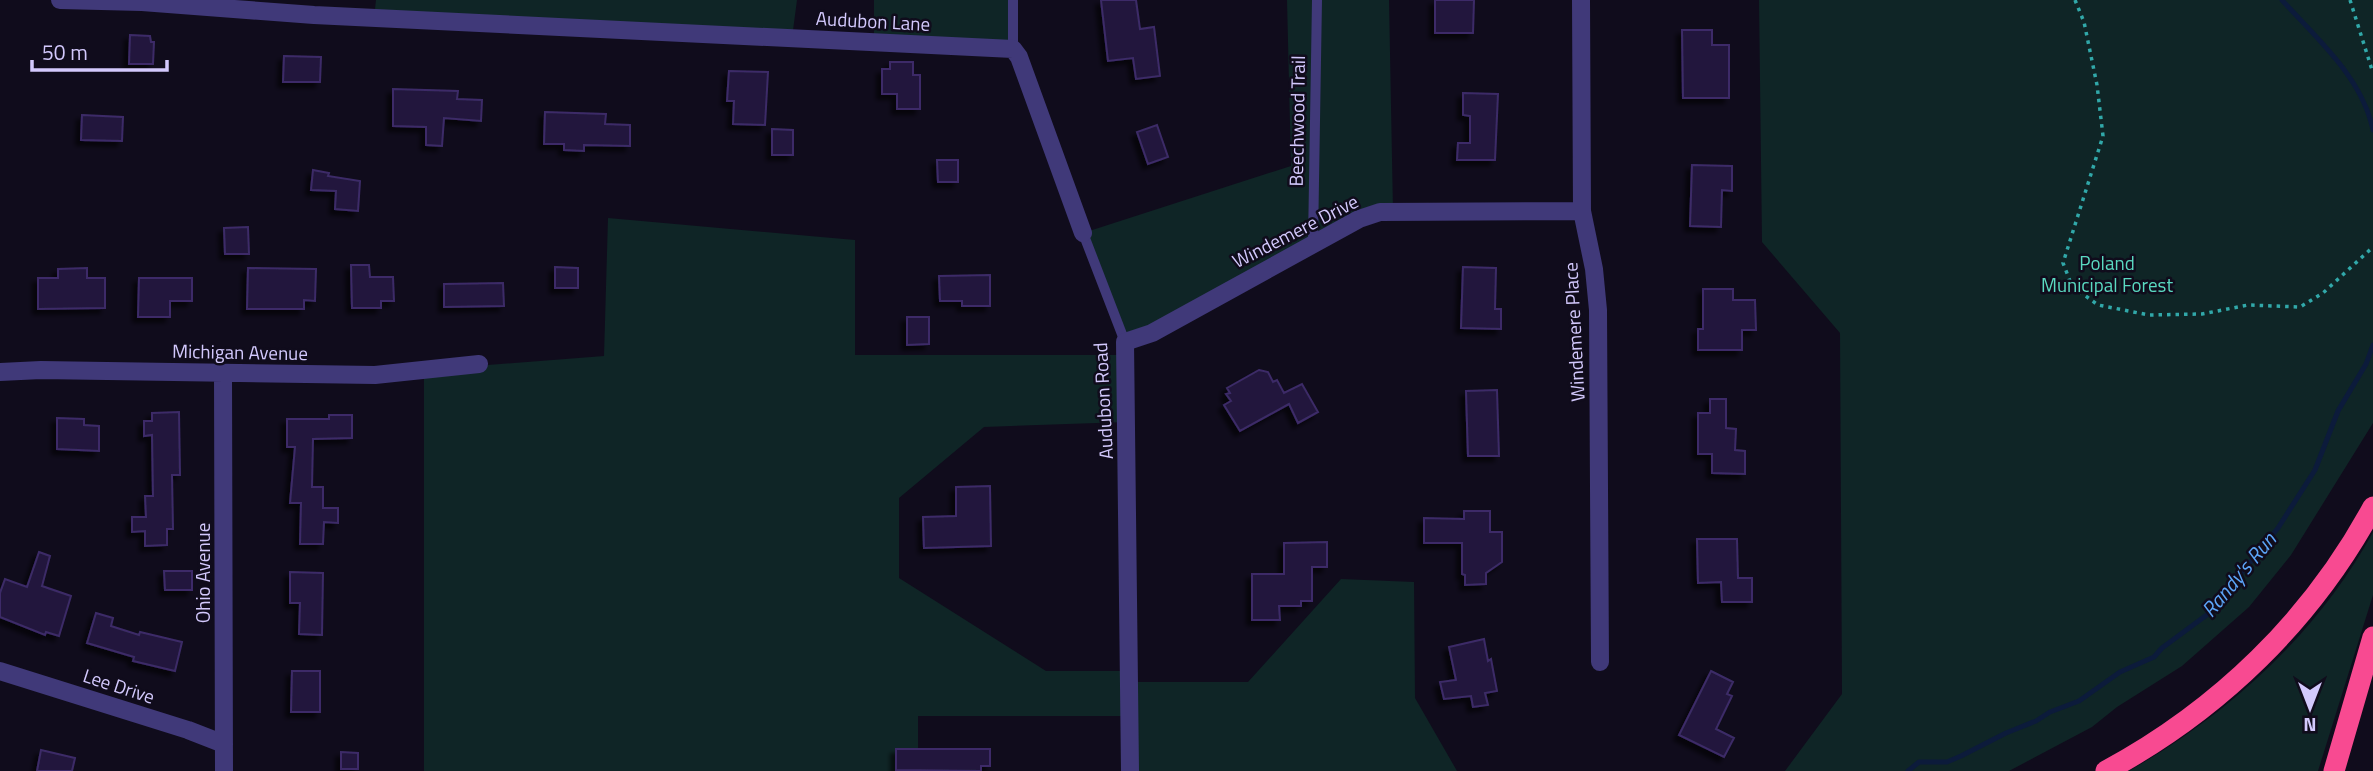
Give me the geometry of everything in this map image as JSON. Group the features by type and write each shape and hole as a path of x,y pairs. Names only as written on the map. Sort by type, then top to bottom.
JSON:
{"highway":[{"path":"2106,771 2174,730 2260,660 2328,579 2373,507"},
{"path":"2334,771 2373,637"}],"street":[{"name":"Audubon Lane","path":"60,0 142,2 326,16 1013,49"},
{"name":"Windemere Place","path":"1581,0 1582,211 1594,270 1598,310 1600,662"},
{"name":"Audubon Road","path":"1013,49 1019,57 1083,233"},
{"name":"Windemere Drive","path":"1125,342 1152,333 1313,242 1359,219 1380,212 1582,211"},
{"name":"Audubon Road","path":"1125,342 1130,771"},
{"name":"Michigan Avenue","path":"0,372 375,374 479,364"},
{"name":"Ohio Avenue","path":"223,374 225,771"},
{"name":"Lee Drive","path":"0,671 224,744"}],"lane":[{"path":"1013,0 1013,49"},
{"name":"Beechwood Trail","path":"1313,242 1317,0"},
{"name":"Audubon Road","path":"1083,233 1125,342"}],"path":[{"path":"2075,0 2084,22 2097,85 2103,136 2063,263 2072,286 2098,305 2149,315 2202,314 2248,305 2300,307 2323,293 2373,247"},
{"path":"2350,0 2373,73"}],"green space":[{"path":"376,0 797,0 792,38 374,18"},
{"path":"874,0 1013,0 1013,49 874,42"},
{"path":"1287,0 1389,0 1393,211 1125,342 1083,233 1291,166"},
{"name":"Poland Municipal Forest","path":"1759,0 2373,0 2373,423 2291,555 2249,607 2182,666 2117,707 2092,727 2009,771 1785,771 1842,694 1840,333 1762,242"},
{"path":"608,218 855,240 855,355 1125,355 1126,422 984,427 899,498 899,578 1046,671 1129,671 1130,682 1248,682 1341,579 1414,582 1415,698 1457,771 1130,771 1129,716 918,716 918,771 424,771 424,370 604,356"},
{"path":"2373,532 2373,595 2318,771 2129,771 2202,724 2268,668 2326,604"}],"building":[{"path":"1101,0 1136,0 1140,29 1154,27 1160,76 1136,79 1133,58 1108,61"},
{"path":"1435,0 1474,0 1473,33 1435,33"},
{"path":"1682,30 1712,30 1712,45 1729,45 1729,98 1683,98"},
{"path":"130,35 150,36 151,42 154,42 153,64 129,64"},
{"path":"284,56 321,57 320,82 283,82"},
{"path":"890,62 913,62 913,75 920,75 920,109 897,109 897,94 882,94 882,69 890,69"},
{"path":"729,71 768,72 765,125 733,124 734,101 727,101"},
{"path":"393,89 458,91 457,99 482,100 481,121 444,118 442,146 426,145 426,127 393,126"},
{"path":"1463,93 1498,94 1495,160 1457,160 1458,143 1470,143 1470,116 1463,115"},
{"path":"545,112 606,114 605,124 630,125 630,146 584,145 584,151 564,150 564,144 544,144"},
{"path":"82,115 123,117 122,141 81,140"},
{"path":"1157,125 1168,157 1148,164 1137,132"},
{"path":"772,129 793,130 793,155 772,155"},
{"path":"937,160 958,160 958,182 938,182"},
{"path":"1692,165 1732,166 1732,191 1722,190 1721,227 1690,226"},
{"path":"313,170 329,173 328,176 360,181 358,211 335,209 336,191 311,190"},
{"path":"248,227 249,254 225,254 224,228"},
{"path":"351,265 369,265 370,277 393,277 394,301 381,301 381,308 352,308"},
{"path":"555,267 578,268 578,288 555,288"},
{"path":"1463,267 1496,268 1495,309 1501,309 1501,329 1461,328"},
{"path":"87,268 87,278 105,278 105,308 38,309 38,278 58,278 58,269"},
{"path":"248,268 316,269 315,301 304,300 304,309 247,309"},
{"path":"990,275 990,306 962,306 962,301 940,301 939,276"},
{"path":"139,278 192,278 192,301 170,301 170,317 138,317"},
{"path":"503,283 504,306 444,307 444,284"},
{"path":"1703,289 1733,289 1733,300 1755,300 1756,330 1742,330 1742,350 1698,350 1698,329 1703,329"},
{"path":"907,317 929,317 929,344 907,345"},
{"path":"1259,370 1268,372 1273,382 1277,380 1284,393 1302,384 1318,412 1298,423 1289,404 1240,431 1224,405 1231,401 1226,394 1230,393 1227,388"},
{"path":"1497,390 1499,456 1468,456 1466,391"},
{"path":"1710,399 1726,399 1726,428 1736,429 1735,450 1745,451 1745,474 1712,473 1712,454 1698,454 1698,413 1710,413"},
{"path":"179,412 180,475 172,475 173,529 167,529 167,545 145,546 145,531 132,532 132,517 146,517 145,496 153,496 152,435 144,436 144,421 152,421 152,413"},
{"path":"329,415 352,415 352,438 313,439 312,487 323,487 323,508 338,508 338,523 324,522 323,544 300,544 301,503 290,503 295,447 287,447 287,419 329,419"},
{"path":"57,418 84,419 84,425 99,426 99,451 57,449"},
{"path":"990,486 991,546 924,548 923,517 956,516 956,487"},
{"path":"1464,511 1490,511 1490,532 1502,532 1502,562 1486,573 1486,584 1465,585 1465,575 1462,574 1462,543 1424,543 1424,518 1464,519"},
{"path":"1697,539 1737,539 1738,578 1752,578 1752,602 1722,602 1721,582 1698,583"},
{"path":"1327,542 1327,567 1312,567 1312,601 1301,601 1301,606 1279,606 1280,620 1252,620 1252,574 1284,574 1284,543"},
{"path":"39,552 50,556 42,586 71,596 59,636 46,632 45,635 0,617 0,593 5,579 27,587"},
{"path":"164,571 192,571 192,590 165,590"},
{"path":"290,572 323,573 322,635 299,634 300,603 290,603"},
{"path":"96,613 113,618 111,626 139,635 140,632 182,642 175,671 133,661 134,657 87,643"},
{"path":"1484,639 1497,691 1485,693 1488,705 1473,707 1471,696 1444,699 1440,682 1456,680 1449,647"},
{"path":"292,671 320,671 320,712 291,712"},
{"path":"1711,671 1733,682 1727,694 1732,696 1716,729 1734,738 1724,757 1679,735"},
{"path":"896,749 990,749 990,766 981,766 981,771 896,770"},
{"path":"41,750 75,758 72,771 37,771"},
{"path":"341,752 358,753 358,769 341,769"}],"waterway":[{"name":"Randy's Run","path":"2282,0 2349,76 2359,93 2373,130"},
{"name":"Randy's Run","path":"1908,771 1919,762 1947,762 2050,712 2079,701 2120,672 2154,657 2208,614 2278,528 2315,470 2338,411 2366,364 2373,345"}]}
